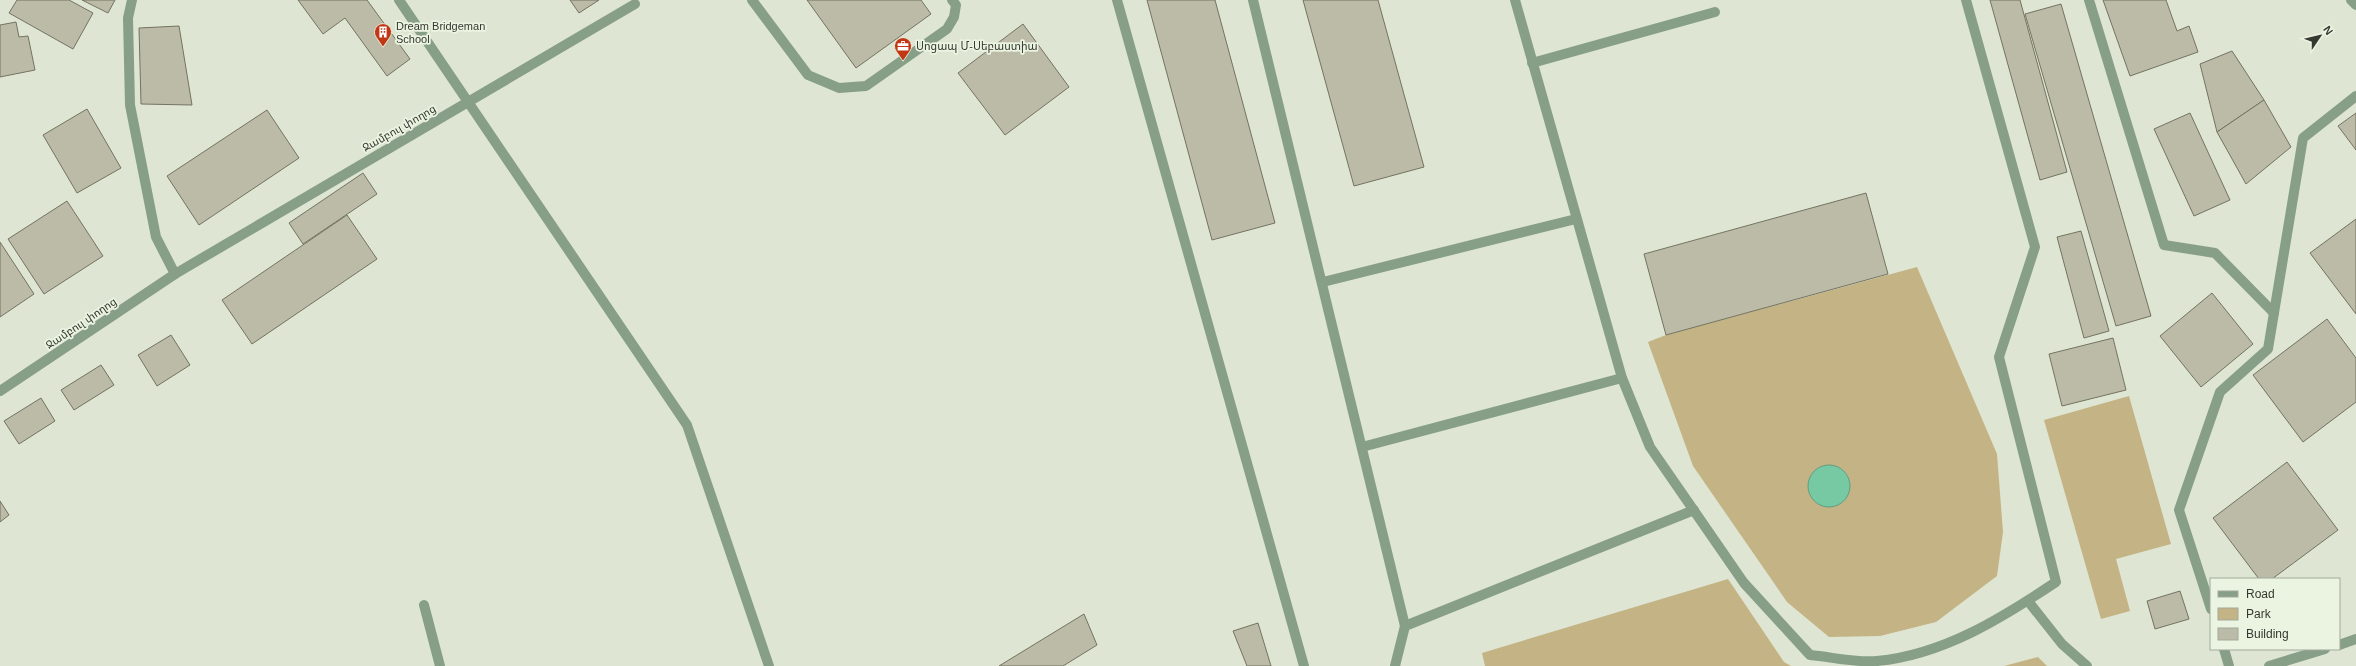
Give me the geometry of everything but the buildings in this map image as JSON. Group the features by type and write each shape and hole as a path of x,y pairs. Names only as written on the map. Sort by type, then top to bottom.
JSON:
{"street":[{"path":"132,0 128,18 130,106 156,237 175,274"},
{"path":"399,0 687,425 769,666"},
{"path":"752,0 808,75 839,88 866,86 947,29 954,17 956,5 952,0"},
{"path":"1117,0 1304,666"},
{"path":"1253,0 1406,626 1395,666"},
{"path":"1515,0 1622,378 1650,447 1744,583 1810,655 1876,661 1933,650 2006,615 2056,582 1999,357 2035,247 1966,0"},
{"path":"2088,0 2164,245 2215,253 2274,313"},
{"path":"2351,0 2356,5"},
{"name":"Ջամբուլ փողոց","path":"0,391 175,274 635,4"},
{"path":"1532,63 1715,12"},
{"path":"2210,606 2179,510 2220,392 2268,349 2303,138 2356,96"},
{"path":"1323,282 1576,219"},
{"path":"1362,446 1622,378"},
{"path":"1406,626 1694,510"},
{"path":"2028,601 2062,644 2088,666"},
{"path":"424,605 440,666"},
{"path":"2340,645 2356,639"},
{"path":"2224,650 2229,666"},
{"path":"2269,666 2322,650"}],"green space":[{"path":"1917,267 1997,454 2003,532 1997,576 1936,622 1880,636 1829,637 1787,602 1693,466 1648,342 1666,335"},
{"path":"2129,396 2171,544 2116,559 2130,611 2101,619 2044,420"},
{"path":"1728,579 1784,662 1791,666 1485,666 1482,653"},
{"path":"2038,657 2047,666 2004,666"}],"shaded area":[{"path":"1829,465 1844,471 1850,486 1844,501 1829,507 1814,501 1808,486 1814,471"}],"place":[{"name":"Dream Bridgeman School","path":"383,47"},
{"name":"Սոցապ Մ-Սեբաստիա","path":"903,61"}]}
